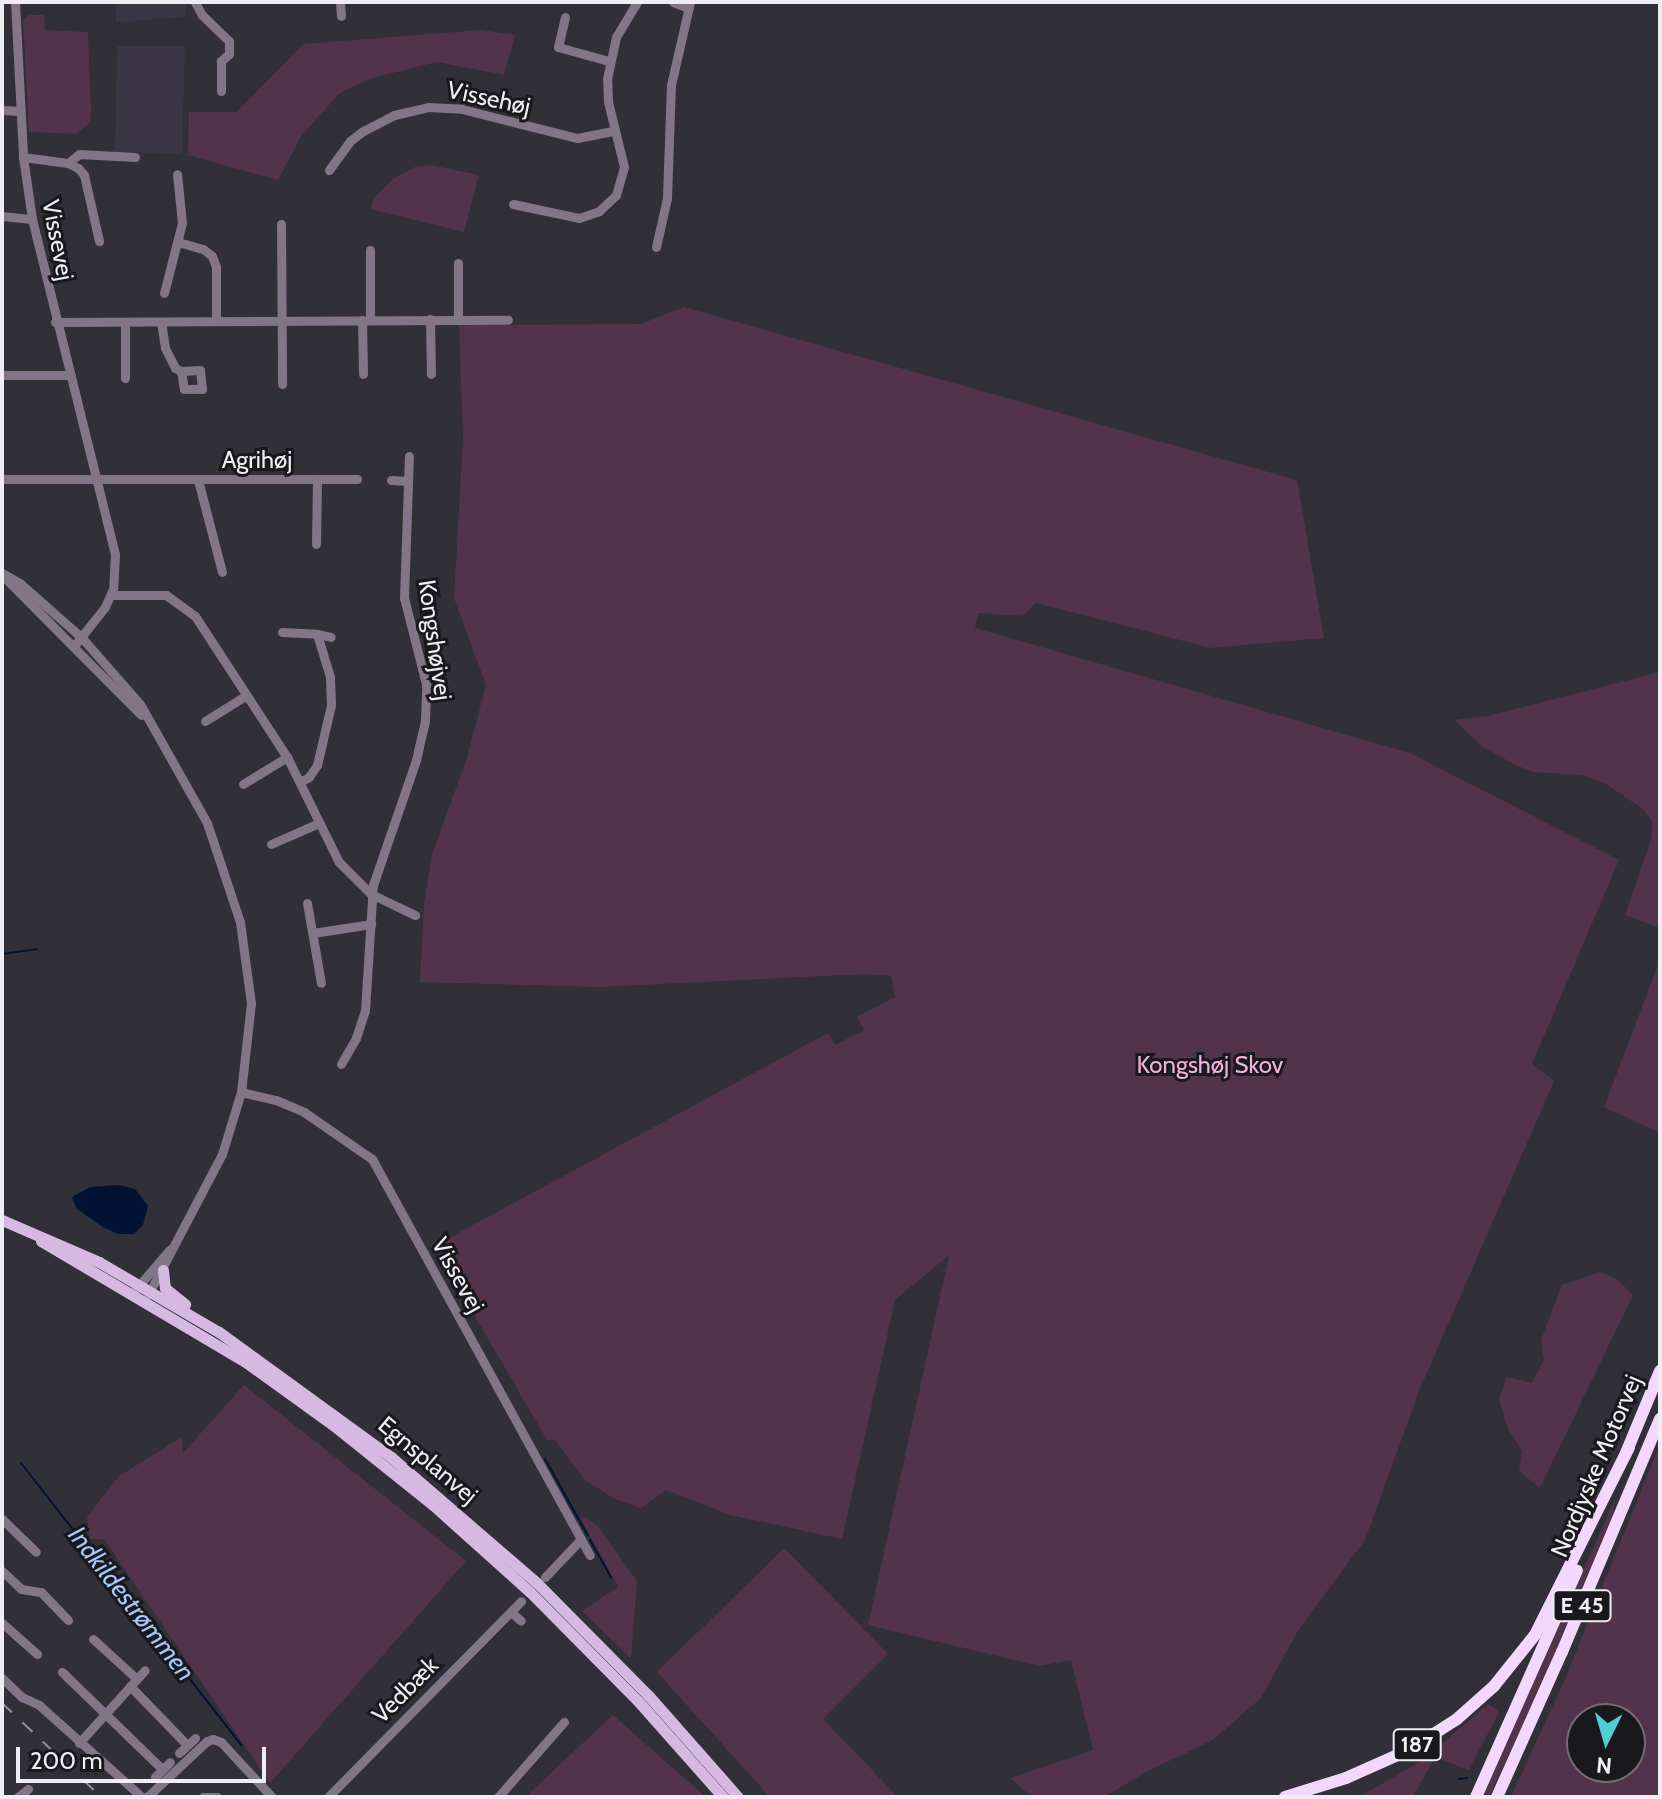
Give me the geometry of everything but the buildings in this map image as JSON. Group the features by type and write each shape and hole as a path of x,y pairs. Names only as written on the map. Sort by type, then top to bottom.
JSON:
{"highway":[{"name":"Nordjyske Motorvej","path":"1476,1797 1540,1658 1660,1371"},
{"name":"Nordjyske Motorvej","path":"1498,1795 1660,1419"},
{"name":"187","path":"1285,1797 1346,1778 1407,1751 1457,1719 1494,1686 1535,1635 1629,1447"}],"main road":[{"name":"Egnsplanvej","path":"2,1220 77,1251 140,1290 219,1332 340,1416 483,1535 648,1695 738,1797"},
{"name":"Egnsplanvej","path":"30,1234 65,1257 140,1290 144,1303 247,1363 333,1425 433,1505 530,1592 638,1701 723,1797"},
{"path":"163,1270 163,1283 169,1292 219,1332"}],"street":[{"name":"Vissevej","path":"15,2 23,157 32,219 55,322 115,554 111,595 74,646"},
{"path":"195,2 202,15 229,41 229,54 221,61 221,91"},
{"path":"340,2 341,16"},
{"path":"513,204 570,218 599,211 616,195 623,179 622,157 606,90 609,61 616,37 637,2"},
{"path":"656,247 667,198 671,85 689,5 673,2"},
{"path":"565,17 558,47 609,61"},
{"name":"Vissehøj","path":"329,170 350,141 363,131 394,115 428,107 462,109 577,138 614,131"},
{"path":"2,110 20,111"},
{"path":"68,163 79,154 135,157"},
{"path":"23,157 68,163 84,175 99,241"},
{"path":"164,293 178,242 182,204 177,174"},
{"path":"2,216 32,219"},
{"path":"281,224 282,384"},
{"path":"178,242 203,249 212,256 216,267 216,321"},
{"path":"363,374 370,250"},
{"path":"458,263 458,319"},
{"path":"430,319 431,374"},
{"path":"55,322 508,320"},
{"path":"125,322 125,378"},
{"path":"161,322 169,359 181,371"},
{"path":"2,375 69,375"},
{"name":"Kongshøjvej","path":"341,1064 356,1038 365,1011 371,894 382,853 416,760 427,703 423,665 404,598 409,456"},
{"path":"2,479 97,481"},
{"name":"Agrihøj","path":"97,481 357,479"},
{"name":"Agrihøj","path":"198,480 222,572"},
{"name":"Agrihøj","path":"316,544 317,480"},
{"path":"391,480 408,481"},
{"path":"2,574 21,584 82,638 128,688 207,823 238,912 251,1003 241,1092 222,1154 163,1270 140,1290"},
{"path":"2,574 152,726"},
{"path":"111,595 166,595 184,605 195,616 287,757 339,862 371,894 415,915"},
{"path":"282,632 331,637"},
{"path":"300,782 309,777 317,765 331,705 330,677 317,634"},
{"path":"205,721 247,695"},
{"path":"243,784 287,757"},
{"path":"271,844 319,823"},
{"path":"307,903 321,983"},
{"path":"313,933 371,924"},
{"name":"Vissevej","path":"241,1092 276,1100 304,1112 372,1159 590,1555"},
{"path":"140,1290 173,1246"},
{"path":"2,1519 36,1552"},
{"path":"545,1577 581,1539"},
{"path":"2,1571 21,1589 41,1592 68,1620"},
{"name":"Vedbæk","path":"328,1797 521,1601"},
{"path":"511,1612 521,1621"},
{"path":"2,1623 37,1654"},
{"path":"93,1639 191,1742 179,1753"},
{"path":"79,1743 145,1670"},
{"path":"62,1672 162,1769"},
{"path":"2,1678 22,1697 39,1705 144,1797 213,1739 221,1742 272,1797"},
{"path":"498,1797 564,1722"},
{"path":"18,1797 28,1789"},
{"path":"203,1797 217,1797"}],"shaded area":[{"path":"116,2 186,2 185,17 116,22"},
{"path":"117,46 185,46 182,154 115,152"}],"green space":[{"path":"28,15 44,15 45,30 88,32 90,122 77,134 29,132 23,20"},
{"path":"481,30 515,35 504,75 437,62 372,78 340,93 300,138 278,180 188,155 189,112 237,112 303,44"},
{"path":"431,165 479,175 464,232 370,209 374,198 393,179 415,167"},
{"name":"Kongshøj Skov","path":"684,307 1297,480 1324,638 1211,648 1036,603 1022,616 978,613 975,628 1410,753 1619,860 1532,1064 1554,1081 1419,1391 1365,1540 1299,1629 1261,1698 1213,1740 1150,1770 1104,1797 1032,1797 1010,1778 1093,1750 1071,1660 1039,1666 868,1625 949,1255 895,1300 842,1539 730,1515 666,1490 641,1508 615,1499 585,1480 555,1440 547,1440 434,1246 828,1033 835,1045 864,1030 857,1017 895,997 891,976 865,974 600,987 420,982 424,903 432,854 466,761 486,685 454,598 463,438 459,325 641,324"},
{"path":"1660,672 1660,928 1625,915 1651,840 1652,822 1644,810 1608,785 1584,775 1533,772 1518,766 1484,748 1454,720 1488,716"},
{"path":"1660,960 1660,1133 1604,1107"},
{"path":"1600,1272 1617,1279 1633,1295 1540,1488 1519,1471 1522,1451 1508,1429 1499,1399 1507,1377 1532,1383 1544,1360 1541,1340 1562,1285"},
{"path":"244,1385 466,1561 270,1783 104,1539 90,1539 87,1517 119,1476 182,1437 183,1453"},
{"path":"1660,1444 1660,1797 1511,1797 1565,1679"},
{"path":"1615,1499 1613,1514 1533,1704 1489,1797 1482,1797"},
{"path":"579,1515 597,1525 637,1581 631,1658 582,1611 618,1587"},
{"path":"784,1548 888,1654 823,1719 898,1797 770,1797 657,1672"},
{"path":"1488,1704 1499,1712 1469,1770 1435,1757 1413,1797 1359,1797 1423,1760"},
{"path":"613,1715 700,1792 704,1797 525,1797"}],"water":[{"path":"119,1185 135,1189 148,1206 143,1225 134,1234 118,1234 103,1227 77,1209 72,1197 90,1187"}],"waterway":[{"path":"2,954 37,949"},
{"path":"545,1459 588,1536"},
{"name":"Indkildestrømmen","path":"21,1463 241,1745"},
{"path":"590,1540 611,1577"},
{"path":"1459,1779 1467,1778"}],"railway":[{"path":"2,1703 101,1797"}]}
